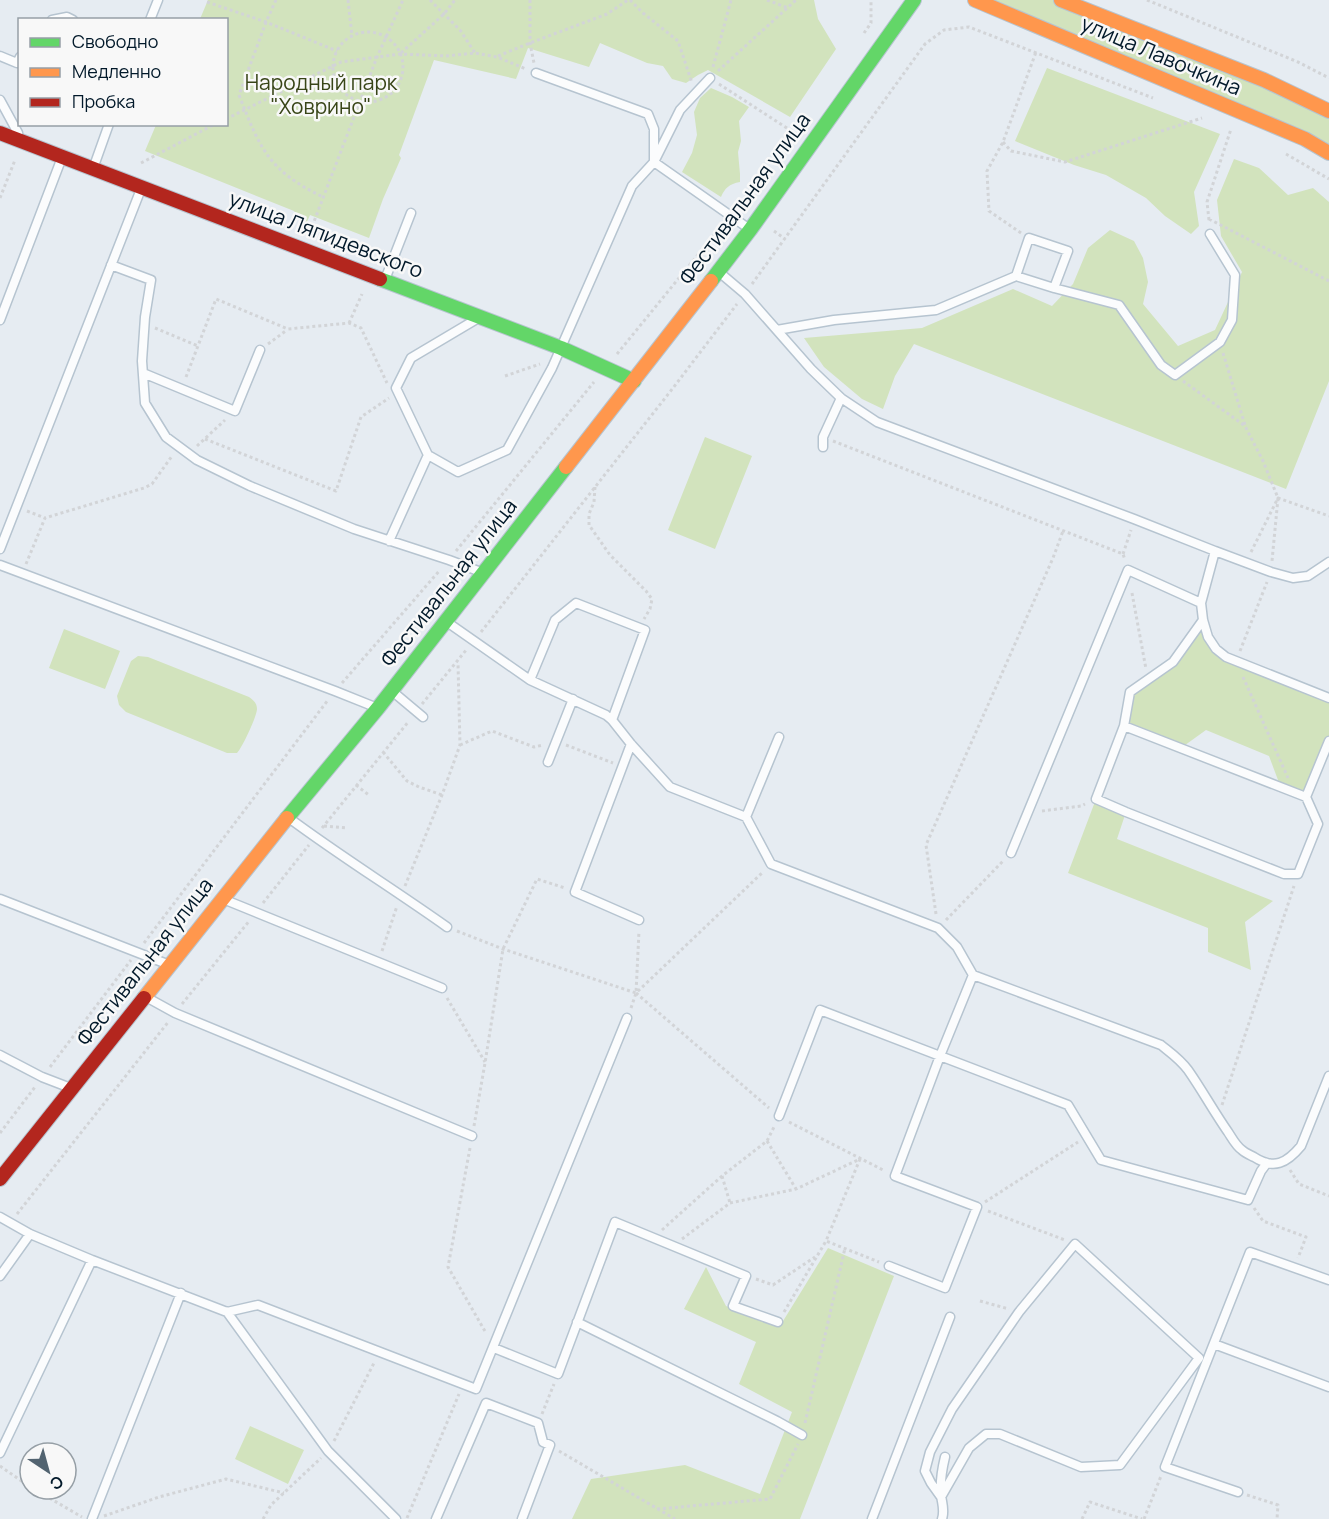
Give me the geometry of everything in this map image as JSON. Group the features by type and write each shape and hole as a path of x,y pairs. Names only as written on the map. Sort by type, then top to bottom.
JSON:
{"street":[{"name":"Фестивальная улица","path":"0,1179 378,708 719,272 914,0"},
{"name":"улица Лавочкина","path":"975,0 1295,135 1329,153"},
{"name":"улица Лавочкина","path":"1061,0 1264,80 1329,111"},
{"name":"улица Ляпидевского","path":"0,133 561,348 634,381"}],"lane":[{"path":"151,18 158,0"},
{"path":"0,56 17,63 18,61"},
{"path":"536,74 648,114 654,129 654,162"},
{"path":"481,317 411,358 396,388 396,394 428,455 458,472 507,450 552,368 632,186 654,162 680,110 710,78"},
{"path":"0,100 23,141"},
{"path":"93,168 108,126"},
{"path":"0,320 63,157"},
{"path":"654,162 750,230"},
{"path":"0,549 142,187"},
{"path":"385,280 411,213"},
{"path":"777,330 834,320 936,310 1016,276 1119,306 1161,365 1175,375 1220,342 1232,320 1235,275 1210,234"},
{"path":"1016,276 1029,238 1068,251 1054,288"},
{"path":"111,265 151,280 142,361 145,404 166,437 197,460 250,486 354,529 484,574"},
{"path":"719,272 745,294 811,369 841,398 877,422 1270,572 1293,578 1308,576 1329,562"},
{"path":"143,373 235,411 260,351"},
{"path":"823,447 823,437 841,398"},
{"path":"389,541 428,455"},
{"path":"1215,551 1201,603 1208,637 1216,649 1226,657 1329,698"},
{"path":"0,565 378,708"},
{"path":"1011,853 1128,570 1201,603"},
{"path":"530,680 555,620 576,603 645,630 612,720"},
{"path":"1124,726 1306,797 1318,824 1298,874 1284,874 1096,799 1124,726 1130,692 1173,662 1203,621"},
{"path":"446,622 530,680 606,715 670,787 746,817 771,864 938,928 957,947 973,975 1161,1046 1178,1058 1187,1069 1241,1150 1258,1160 1279,1163 1294,1155 1301,1146 1329,1076"},
{"path":"391,691 420,714"},
{"path":"548,762 573,699"},
{"path":"746,817 779,737"},
{"path":"1306,797 1329,741"},
{"path":"631,744 575,892 639,920"},
{"path":"289,818 447,927"},
{"path":"0,899 170,965"},
{"path":"223,899 442,988"},
{"path":"889,1266 945,1288 977,1207 895,1176 973,975"},
{"path":"146,996 175,1013 472,1136"},
{"path":"779,1116 820,1010 1068,1105 1101,1160 1248,1200 1267,1163"},
{"path":"227,1312 258,1305 477,1389 627,1018"},
{"path":"0,1055 71,1089"},
{"path":"0,1217 30,1234 92,1260 227,1312 328,1451 396,1519"},
{"path":"494,1348 558,1374 615,1222 746,1276 733,1306 778,1322"},
{"path":"0,1276 30,1234"},
{"path":"1075,1244 1199,1358 1120,1465 1081,1467 1000,1434 986,1434 969,1448 941,1497 925,1471 930,1452 952,1408 1019,1312 1075,1244"},
{"path":"1238,1492 1165,1467 1250,1252 1329,1280"},
{"path":"0,1453 92,1260"},
{"path":"92,1519 181,1293"},
{"path":"872,1519 950,1317"},
{"path":"577,1322 802,1435"},
{"path":"1214,1344 1329,1387"},
{"path":"436,1519 486,1403 538,1423 543,1442 550,1445 522,1519"},
{"path":"942,1519 945,1512 941,1497 941,1474 945,1456"}],"path":[{"path":"276,0 239,95 259,142 279,170 295,182 323,197"},
{"path":"348,0 352,36"},
{"path":"303,249 377,57 403,0"},
{"path":"430,0 460,30 475,53"},
{"path":"400,54 444,14 455,0"},
{"path":"530,0 530,43 536,74"},
{"path":"496,57 607,14 629,0 678,41 695,93"},
{"path":"710,78 731,0"},
{"path":"767,0 788,8"},
{"path":"710,78 796,0"},
{"path":"858,42 871,23 871,0"},
{"path":"1147,0 1298,62 1329,78"},
{"path":"207,2 266,22 337,51"},
{"path":"10,1223 382,752 420,714 473,641 745,294 925,44 944,30 969,27 1158,100"},
{"path":"363,32 386,37 397,47 400,54 403,65 402,76 397,87 379,101 356,101 346,96 338,87 332,65 343,42 352,36 363,32"},
{"path":"1029,238 989,211 987,171 1002,142 1036,52"},
{"path":"228,118 341,62 400,54 446,56 475,53 496,57 536,74"},
{"path":"710,78 797,135"},
{"path":"1002,142 1011,151 1065,162 1202,118 1191,113"},
{"path":"141,163 211,126"},
{"path":"1210,234 1207,202 1232,126"},
{"path":"0,198 23,141"},
{"path":"1277,149 1329,179"},
{"path":"619,351 767,171"},
{"path":"1209,219 1329,281"},
{"path":"349,324 362,294"},
{"path":"184,383 216,299 288,329 349,324 361,328 396,394 361,417 336,491 205,439"},
{"path":"159,329 198,346"},
{"path":"260,351 288,329"},
{"path":"1220,342 1245,426 1278,498 1270,572 1236,661 1295,793"},
{"path":"505,376 541,363"},
{"path":"1175,375 1245,426"},
{"path":"0,1133 335,691 449,560 592,384"},
{"path":"189,454 235,411"},
{"path":"823,437 1123,554"},
{"path":"22,574 45,518 152,484 179,447"},
{"path":"595,487 594,501 589,514 590,525 610,555 652,599 650,609 644,619 645,630"},
{"path":"1278,498 1329,516"},
{"path":"1246,562 1278,498"},
{"path":"1134,519 1123,554 1148,680"},
{"path":"938,928 926,844 1063,531"},
{"path":"378,962 401,894 460,745 458,661"},
{"path":"382,752 407,781 442,795"},
{"path":"356,785 370,796"},
{"path":"1028,812 1081,806"},
{"path":"324,826 347,828"},
{"path":"938,928 1011,853"},
{"path":"636,993 771,864"},
{"path":"1218,1118 1298,874"},
{"path":"494,1348 448,1267 503,949 537,879 575,892"},
{"path":"634,1000 639,920"},
{"path":"447,927 503,949 636,993 779,1116 895,1176"},
{"path":"442,988 485,1063"},
{"path":"654,1237 722,1176 767,1141 779,1116"},
{"path":"977,1207 1087,1136"},
{"path":"767,1141 796,1189"},
{"path":"681,1239 730,1203 796,1189 860,1159"},
{"path":"778,1322 826,1241 860,1159"},
{"path":"1285,1161 1299,1184 1329,1196"},
{"path":"722,1176 730,1203"},
{"path":"1248,1200 1263,1221 1306,1237 1294,1268"},
{"path":"977,1207 1075,1244"},
{"path":"826,1241 889,1266"},
{"path":"746,1276 773,1285 817,1256"},
{"path":"980,1301 1019,1312"},
{"path":"538,1423 556,1378"},
{"path":"407,1519 463,1384"},
{"path":"550,1445 675,1519"},
{"path":"0,1466 18,1478"},
{"path":"1083,1519 1090,1502 1143,1519 1165,1467"},
{"path":"97,1519 159,1497 226,1479 284,1493"},
{"path":"1238,1492 1278,1506 1277,1519"},
{"path":"55,1501 86,1519"}],"green space":[{"name":"Народный парк \"Ховрино\"","path":"208,0 814,0 818,19 836,49 790,117 708,70 686,83 672,79 663,66 647,63 600,43 589,67 528,48 516,79 434,60 399,155 401,158 369,238 310,215 305,226 294,211 145,151 156,126 228,126 228,18 200,18"},
{"path":"975,0 1061,0 1329,111 1329,153"},
{"path":"1047,68 1220,134 1194,192 1199,226 1191,234 1165,216 1146,198 1106,175 1074,165 1015,141"},
{"path":"711,88 749,107 739,121 740,182 728,187 721,197 682,172 692,153 697,135 694,112 700,98"},
{"path":"1234,159 1259,168 1288,195 1313,188 1329,202 1329,381 1286,489 914,344 895,376 883,409 862,399 824,367 804,338 922,328 1013,289 1052,306 1073,284 1088,248 1110,230 1134,241 1143,258 1148,282 1143,304 1178,346 1215,330 1242,272 1221,236 1217,200"},
{"path":"705,437 752,456 715,549 668,530"},
{"path":"1203,620 1216,649 1329,698 1329,741 1306,797 1281,788 1269,756 1206,730 1181,748 1124,726 1130,692 1173,662"},
{"path":"64,629 120,651 105,689 49,668"},
{"path":"138,656 148,657 249,697 256,703 256,713 249,732 237,753 227,753 126,712 119,705 117,696 131,661"},
{"path":"1096,799 1126,812 1117,839 1273,901 1245,922 1251,970 1208,952 1208,928 1068,873"},
{"path":"828,1248 894,1276 800,1519 572,1519 591,1479 685,1465 760,1494 792,1412 739,1384 756,1342 684,1309 706,1267 726,1306 780,1326"},
{"path":"250,1426 304,1450 288,1484 235,1459"}],"traffic: fast":[{"path":"711,281 914,0"},
{"path":"380,279 561,348 634,381"},
{"path":"287,818 378,708 566,467"}],"traffic: slow":[{"path":"975,0 1305,139 1329,153"},
{"path":"1061,0 1264,80 1329,111"},
{"path":"566,467 711,281"},
{"path":"144,998 287,818"}],"traffic: jam":[{"path":"0,133 380,279"},
{"path":"0,1179 144,998"}]}
